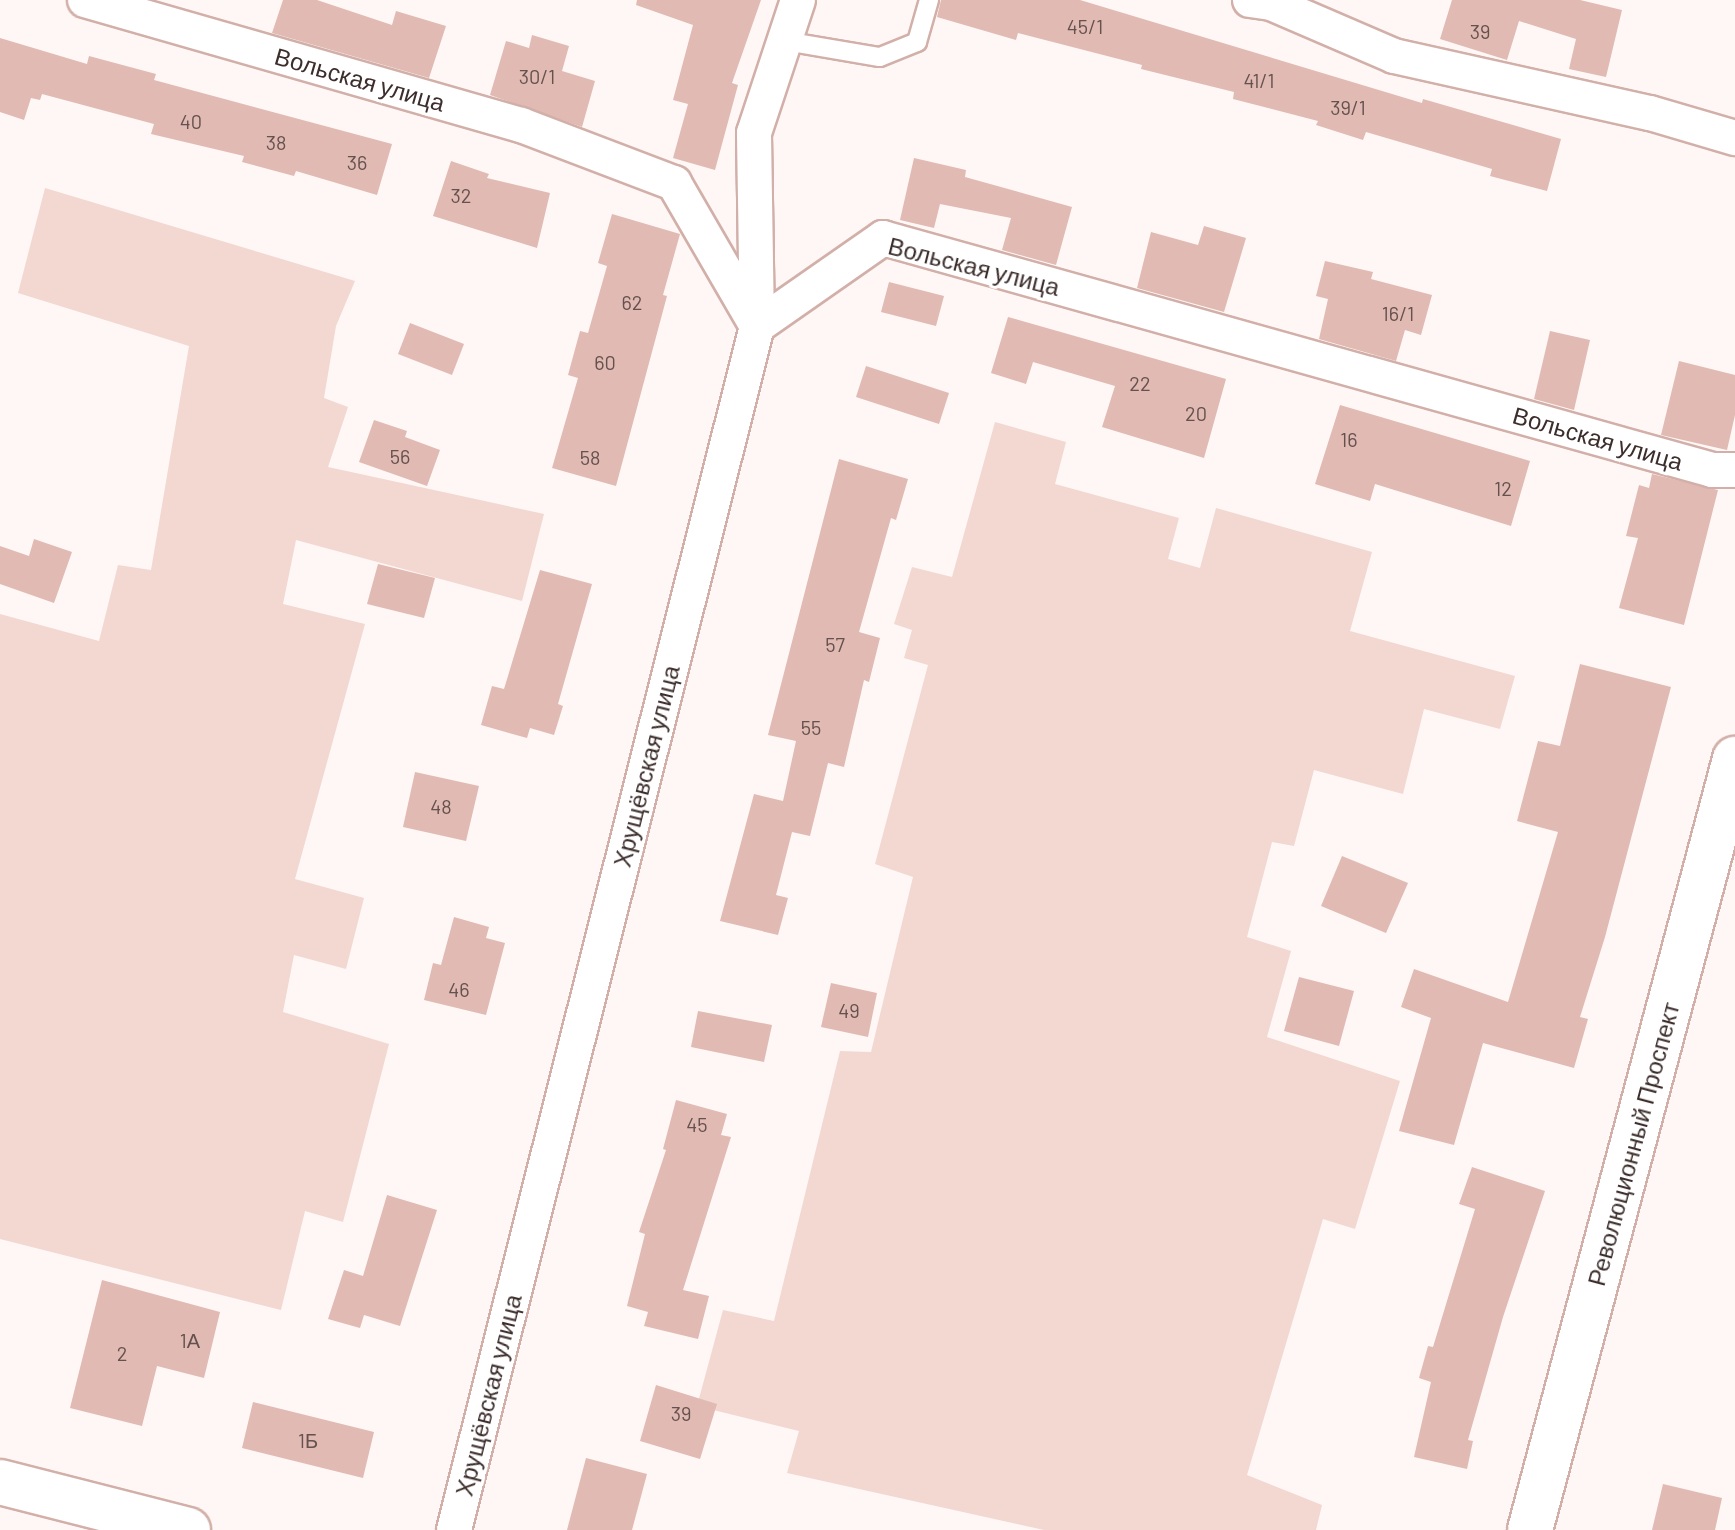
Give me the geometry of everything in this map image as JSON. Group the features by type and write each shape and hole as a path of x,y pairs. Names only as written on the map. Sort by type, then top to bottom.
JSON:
{"street":[{"name":"Вольская улица","path":"85,0 521,125 674,183 757,326 883,238 1712,470 1735,470"},
{"name":"Хрущёвская улица","path":"454,1530 757,326 754,133 798,0"},
{"path":"1250,0 1271,3 1394,56 1650,113 1735,138"},
{"name":"Революционный Проспект","path":"1530,1530 1727,822 1735,759"},
{"path":"0,1482 188,1530"}],"lane":[{"path":"785,41 880,57 917,42 929,0"}],"shaded area":[{"path":"45,188 355,281 336,326 324,398 348,407 328,467 544,514 522,601 296,540 283,604 365,624 295,879 364,898 346,969 294,955 283,1012 389,1044 343,1222 305,1211 281,1310 0,1239 0,614 99,641 118,565 151,570 189,346 18,293"},
{"path":"995,422 1066,442 1055,484 1179,518 1168,559 1200,568 1216,508 1372,552 1350,631 1515,676 1500,729 1424,709 1403,794 1314,770 1294,846 1272,842 1247,937 1291,951 1267,1037 1400,1081 1355,1229 1323,1219 1247,1475 1322,1505 1316,1530 1044,1530 787,1473 799,1431 697,1406 723,1310 774,1321 840,1051 871,1052 913,877 875,864 928,665 904,658 912,630 894,624 912,567 952,577"}],"building":[{"path":"283,0 317,0 392,25 396,11 446,26 429,78 272,33"},
{"path":"637,0 761,0 732,83 738,85 715,170 673,158 688,104 673,100 693,25 636,5"},
{"path":"941,0 1080,0 1422,103 1423,99 1561,139 1547,191 1490,176 1492,169 1366,132 1363,140 1316,125 1318,121 1233,99 1234,92 1141,69 1142,65 1018,33 1016,40 937,17"},
{"path":"1452,0 1580,0 1622,10 1606,77 1569,69 1576,39 1519,21 1507,60 1440,39"},
{"path":"532,35 569,46 562,71 595,81 582,127 490,95 506,41 529,48"},
{"path":"0,38 87,64 89,56 156,74 154,80 392,144 377,195 296,171 294,176 242,162 244,156 151,134 154,124 42,94 40,100 31,98 24,120 0,112"},
{"path":"914,158 966,170 965,177 1072,207 1056,265 1002,250 1011,218 940,204 934,228 900,220"},
{"path":"451,161 489,174 487,178 550,193 537,248 433,216"},
{"path":"612,214 680,234 663,295 667,296 616,486 552,468 578,378 568,375 580,331 588,333 607,266 598,263"},
{"path":"1204,226 1246,238 1224,312 1137,288 1151,232 1198,245"},
{"path":"1325,261 1373,272 1371,279 1432,295 1421,335 1405,330 1396,361 1319,339 1328,299 1316,296"},
{"path":"889,282 944,296 936,326 881,312"},
{"path":"1008,317 1226,379 1204,458 1102,427 1115,386 1033,362 1026,384 991,373"},
{"path":"410,323 464,344 452,375 398,354"},
{"path":"1550,331 1590,340 1574,410 1534,399"},
{"path":"1679,361 1735,375 1735,415 1727,450 1661,435"},
{"path":"866,366 949,393 939,424 856,397"},
{"path":"1340,405 1530,461 1511,526 1375,484 1370,501 1315,484"},
{"path":"374,420 407,431 405,437 440,450 427,486 359,462"},
{"path":"839,459 908,479 896,520 891,518 859,632 880,638 869,682 864,680 844,767 828,763 810,836 792,832 776,895 788,898 778,935 720,921 754,794 783,801 796,741 768,735"},
{"path":"1652,474 1718,490 1684,625 1619,608 1638,538 1626,536 1639,485 1649,488"},
{"path":"34,539 72,552 54,603 0,584 0,546 29,556"},
{"path":"378,564 435,578 424,618 367,604"},
{"path":"540,570 592,584 558,704 563,706 554,735 530,728 527,738 481,725 492,686 504,689"},
{"path":"1580,664 1671,687 1605,937 1580,1017 1588,1019 1574,1068 1483,1043 1454,1145 1399,1131 1431,1018 1401,1007 1414,969 1508,1002 1558,832 1517,821 1538,741 1560,746"},
{"path":"415,772 479,786 466,841 403,827"},
{"path":"1342,856 1408,883 1386,933 1321,906"},
{"path":"454,917 489,927 486,938 505,943 486,1015 424,1000 433,963 441,965"},
{"path":"1299,977 1354,991 1339,1046 1284,1031"},
{"path":"831,983 877,993 868,1037 821,1027"},
{"path":"698,1011 772,1025 764,1062 691,1047"},
{"path":"676,1100 727,1114 721,1135 731,1137 683,1290 709,1296 698,1339 644,1326 648,1312 627,1306 645,1234 639,1232 666,1150 663,1149"},
{"path":"1472,1167 1545,1191 1503,1317 1468,1440 1473,1441 1467,1469 1414,1457 1431,1382 1419,1378 1428,1346 1433,1347 1475,1209 1459,1204"},
{"path":"387,1195 437,1210 400,1326 364,1315 360,1328 328,1319 344,1270 363,1276"},
{"path":"102,1280 220,1312 204,1378 157,1366 142,1426 70,1408"},
{"path":"656,1385 717,1404 700,1459 640,1441"},
{"path":"253,1402 374,1432 363,1478 242,1448"},
{"path":"586,1458 647,1474 632,1530 567,1530"},
{"path":"1663,1484 1722,1498 1715,1530 1652,1530"}]}
